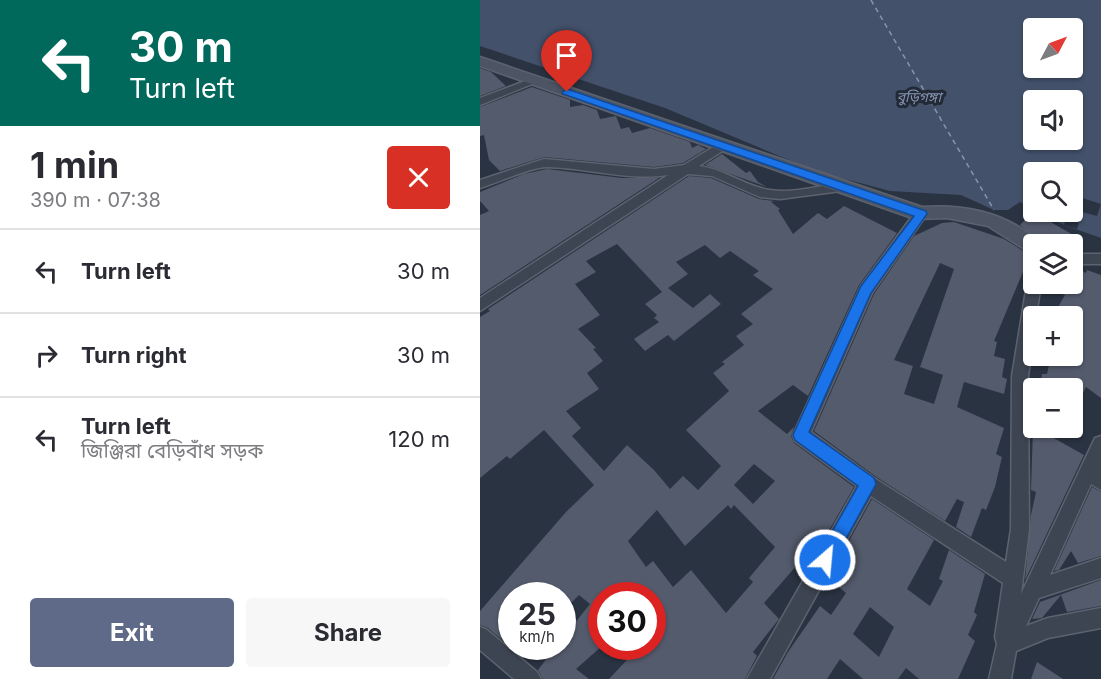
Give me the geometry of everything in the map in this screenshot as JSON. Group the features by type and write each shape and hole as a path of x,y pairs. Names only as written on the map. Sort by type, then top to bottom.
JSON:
{"street":[{"path":"480,61 921,214 947,212 993,215 1023,239"},
{"path":"480,102 537,80"},
{"path":"480,305 723,145"},
{"path":"480,184 544,163 654,173 684,169 714,172 760,193 780,195 841,187"},
{"path":"921,214 866,290 801,435 868,484 1013,579"},
{"path":"1083,259 1101,259"},
{"path":"1007,644 1005,638 1020,529 1020,376 1032,294"},
{"path":"1000,679 1007,644 1033,590 1095,475 1101,444"},
{"path":"758,679 780,645 847,518 868,484"},
{"path":"1033,590 1101,568"},
{"path":"1007,644 1048,628 1101,618"},
{"path":"480,637 530,679"}],"water":[{"name":"বুড়িগঙ্গা","path":"480,0 1101,0 1101,238 1058,222 1083,222 1083,162 1023,162 1023,204 1020,202 1008,210 994,210 961,195 890,191 815,171 665,108 480,46"}],"pier":[{"path":"1083,198 1101,204 1097,216 1083,212"},
{"path":"1065,222 1079,222 1077,229 1064,225"}],"building":[{"path":"480,68 491,72 506,86 480,96"},
{"path":"532,87 570,100 570,107 583,105 597,110 600,119 616,116 621,129 629,127 632,133 650,128 690,142 692,148 698,145 706,149 683,163 654,167 544,157 500,171 489,160 484,135 480,136 480,107"},
{"path":"722,154 746,173 750,171 758,182 767,187 705,165"},
{"path":"547,169 622,178 659,178 480,295 480,215 489,211 480,201 480,192 524,174"},
{"path":"689,176 711,178 759,199 774,201 771,202 780,209 778,210 793,234 818,213 827,219 844,206 897,233 859,285 808,396 793,385 758,411 787,434 794,427 791,436 794,443 854,487 805,572 797,565 764,603 779,619 753,652 757,656 745,679 609,679 627,660 666,660 666,582 588,582 588,602 579,595 576,598 576,582 505,582 566,512 594,485 544,430 510,459 507,456 480,478 480,317 490,311 488,309","holes":["617,244 662,292 645,304 657,315 654,318 659,322 634,339 645,351 668,335 674,341 721,304 710,294 693,308 668,288 688,274 676,262 705,245 720,258 730,251 759,271 753,275 773,289 741,314 753,324 736,336 744,345 722,362 725,364 713,373 729,391 686,430 721,466 698,490 683,476 670,489 654,470 627,445 604,471 572,436 581,428 566,411 599,389 587,373 603,361 593,349 596,348 578,329 600,315 575,284 596,272 586,261","754,464 775,481 753,504 734,485","728,505 731,509 734,505 775,547 749,578 753,582 726,613 691,570 673,587 653,561 646,567 628,541 657,510 685,546"]},
{"path":"954,222 1004,239 1023,251 1023,272 994,341 997,342 994,356 1005,359 1002,377 1007,379 1004,394 964,382 957,407 1004,428 996,454 1002,457 995,487 986,510 982,508 971,537 956,527 964,502 957,499 945,521 875,476 814,431 874,294 914,236 942,223","holes":["940,263 954,269 920,367 943,375 934,404 904,394 913,366 894,360"]},
{"path":"1023,222 1050,222 1072,234 1031,234 1020,225"},
{"path":"1087,270 1101,275 1101,398 1086,387 1083,393 1083,378 1041,378 1042,374 1047,374 1049,366 1083,366 1083,306 1059,306 1065,295 1062,294 1083,294 1083,271 1086,273"},
{"path":"1033,438 1054,438 1084,455 1025,580 1031,515 1036,492 1031,490"},
{"path":"1092,487 1101,492 1101,556 1078,563 1071,551 1059,570 1054,571"},
{"path":"872,499 934,540 907,589 930,606 943,581 939,579 949,550 985,574 974,612 977,615 968,635 975,641 958,679 919,679 906,668 898,679 863,679 840,659 827,679 773,679 788,652 820,606 831,615 846,593 835,584 852,560 843,552","holes":["870,607 894,627 879,657 853,634"]},
{"path":"1101,580 1101,606 1067,612 1061,595 1042,618 1032,619 1040,602"},
{"path":"498,590 498,636 480,625 480,611"},
{"path":"588,606 588,658 576,669 589,679 543,679 538,670 546,660 576,660 576,622"},
{"path":"1037,662 1063,679 1031,679"}],"ferry route":[{"path":"871,0 994,210"}],"route":[{"path":"567,92 921,214 866,290 801,435 868,484 825,560"}]}
